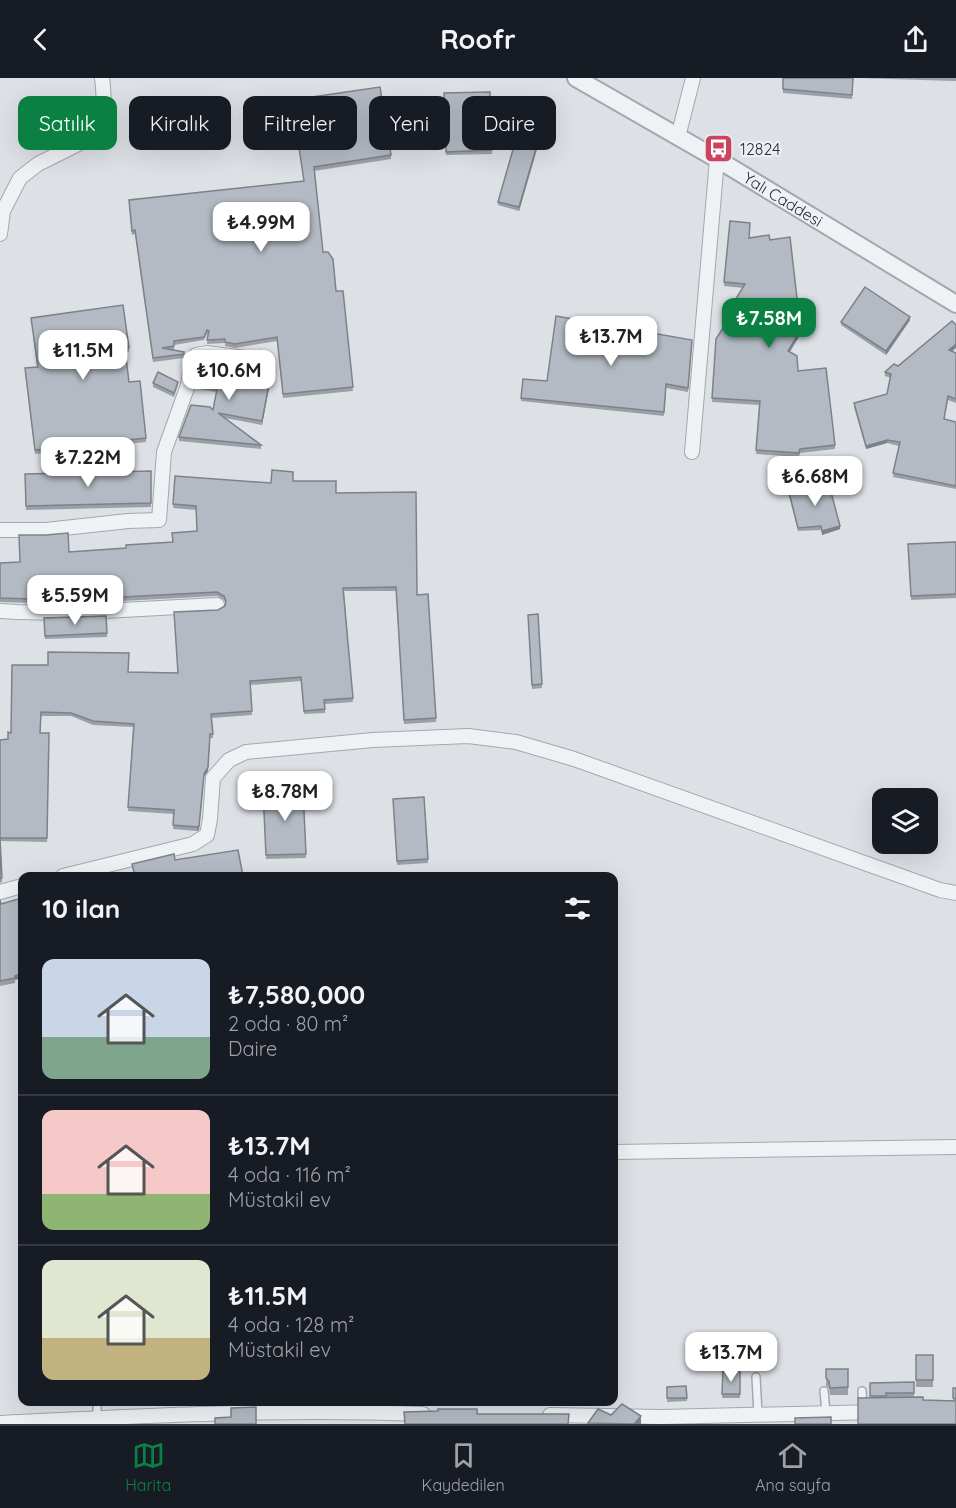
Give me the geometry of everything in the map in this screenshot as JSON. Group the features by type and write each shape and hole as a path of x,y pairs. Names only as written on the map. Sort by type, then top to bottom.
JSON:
{"street":[{"path":"0,234 3,211 20,178 38,164 82,142 98,125 104,107 102,78"},
{"name":"Yalı Caddesi","path":"576,78 717,159 956,304"},
{"path":"678,137 693,78"},
{"path":"693,452 717,159"},
{"path":"0,530 46,530 159,520 164,452 188,386 192,362 196,355 207,353 262,360"},
{"path":"0,611 65,613 217,605"},
{"path":"79,872 193,844 207,835 213,778 229,760 246,752 373,740 468,736 516,742 574,759 929,886 956,893"},
{"path":"0,891 18,887"},
{"path":"618,1152 956,1147"},
{"path":"0,1423 98,1418 291,1418 354,1406 380,1418 439,1414"},
{"path":"534,1415 661,1420 743,1419 758,1414 826,1412 843,1418 863,1412 886,1412"}],"lane":[{"path":"756,1377 758,1414"},
{"path":"824,1391 826,1412"},
{"path":"862,1391 863,1412"},
{"path":"98,1406 98,1418"}],"building":[{"path":"783,78 853,78 852,95 783,89"},
{"path":"380,87 381,96 369,96 369,150 390,150 391,155 314,167 323,252 328,252 333,259 336,291 343,291 353,387 283,394 277,337 235,344 225,342 225,339 207,340 209,331 207,330 204,337 174,341 174,346 162,348 184,352 184,354 153,358 129,200 304,181 299,150 357,150 357,96 319,96"},
{"path":"490,92 490,96 462,96 462,150 492,150 446,152 446,150 450,150 450,96 444,96 444,93"},
{"path":"513,150 536,150 519,207 498,202"},
{"path":"730,221 750,223 749,238 769,235 770,240 790,237 798,307 767,311 800,331 788,351 797,356 798,371 826,368 835,445 800,449 799,453 756,450 760,401 712,398 716,339 732,314 728,312 745,284 724,282"},
{"path":"865,287 910,317 886,351 841,322"},
{"path":"123,305 129,348 125,349 129,382 140,381 146,438 35,450 25,368 38,367 31,318"},
{"path":"556,316 692,340 688,388 666,384 664,412 521,398 523,379 547,381"},
{"path":"952,321 956,325 956,344 949,350 956,353 956,399 948,396 944,419 956,422 956,486 893,473 900,442 887,440 866,446 854,403 887,394 891,374 885,372 894,364 898,366"},
{"path":"208,358 272,368 262,421 218,413 261,445 179,437 191,405 210,407 213,410 217,389 198,385"},
{"path":"158,372 178,382 174,393 153,383"},
{"path":"272,470 293,472 293,481 336,481 336,493 416,492 417,595 428,594 436,718 404,720 396,587 343,588 353,698 324,700 325,709 304,711 301,677 250,681 252,711 211,714 213,734 210,734 208,767 204,774 199,826 173,825 174,810 128,807 134,724 93,721 71,713 41,712 40,733 49,733 47,838 0,838 0,740 8,739 8,732 11,733 12,665 48,665 48,652 129,653 128,672 178,673 174,612 218,610 225,606 226,601 224,596 217,592 65,600 0,598 0,563 20,562 19,535 68,533 69,552 173,542 172,533 197,531 196,506 173,504 175,476 271,483"},
{"path":"151,471 151,503 26,506 25,474"},
{"path":"828,481 840,526 822,531 821,526 798,528 789,492"},
{"path":"956,542 956,594 911,596 908,544"},
{"path":"538,614 542,684 532,685 528,615"},
{"path":"106,616 107,633 45,636 44,618"},
{"path":"303,790 306,854 266,855 263,791"},
{"path":"424,797 428,859 397,861 393,799"},
{"path":"0,838 2,878 0,879"},
{"path":"238,850 242,872 134,872 132,864 174,854 175,860"},
{"path":"18,899 18,975 15,978 0,981 0,900 1,904"},
{"path":"916,1355 933,1355 933,1380 916,1380"},
{"path":"826,1369 848,1369 848,1387 830,1388 826,1378"},
{"path":"723,1371 740,1371 740,1394 722,1394"},
{"path":"914,1382 914,1393 886,1393 886,1396 870,1396 870,1383"},
{"path":"686,1386 687,1398 667,1398 667,1387"},
{"path":"953,1388 956,1388 956,1399 953,1398"},
{"path":"923,1397 923,1400 956,1401 956,1424 858,1424 858,1398"},
{"path":"622,1404 641,1416 634,1424 588,1423 598,1409 611,1415"},
{"path":"256,1407 256,1424 215,1424 215,1418 231,1417 231,1408"},
{"path":"438,1409 477,1409 477,1414 569,1414 568,1424 405,1424 404,1412 438,1411"},
{"path":"831,1417 831,1424 795,1424 795,1418"}],"place":[{"name":"12824","path":"719,149"}]}
